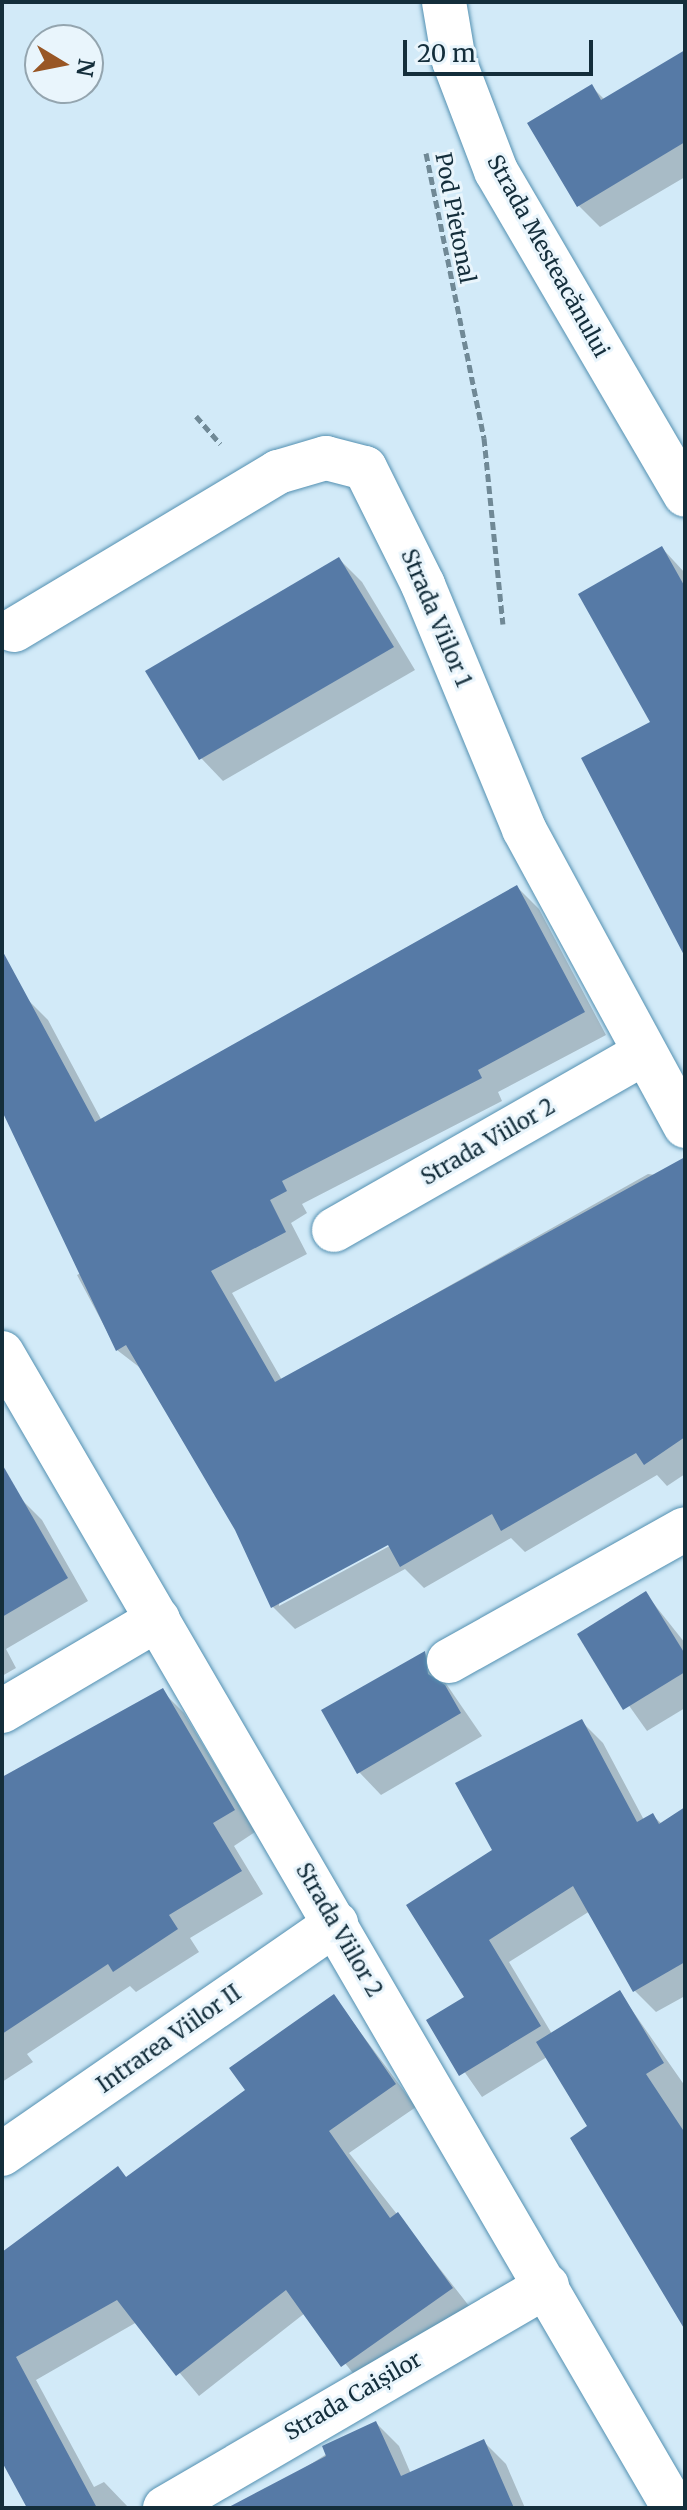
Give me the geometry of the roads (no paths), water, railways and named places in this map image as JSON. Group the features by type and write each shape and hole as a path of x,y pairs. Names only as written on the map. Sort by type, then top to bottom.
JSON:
{"street":[{"name":"Strada Mesteacănului","path":"444,2 454,61 496,171 685,495"},
{"name":"Strada Viilor 1","path":"14,630 290,467 343,458 365,468 423,585 524,829 643,1054 685,1126"},
{"name":"Strada Viilor 2","path":"334,1230 643,1054"},
{"name":"Strada Viilor 2","path":"2,1353 674,2508"},
{"path":"449,1661 685,1529"},
{"path":"2,1711 158,1619"},
{"name":"Intrarea Viilor II","path":"2,2154 336,1924"},
{"name":"Strada Caișilor","path":"165,2508 547,2286"}]}
